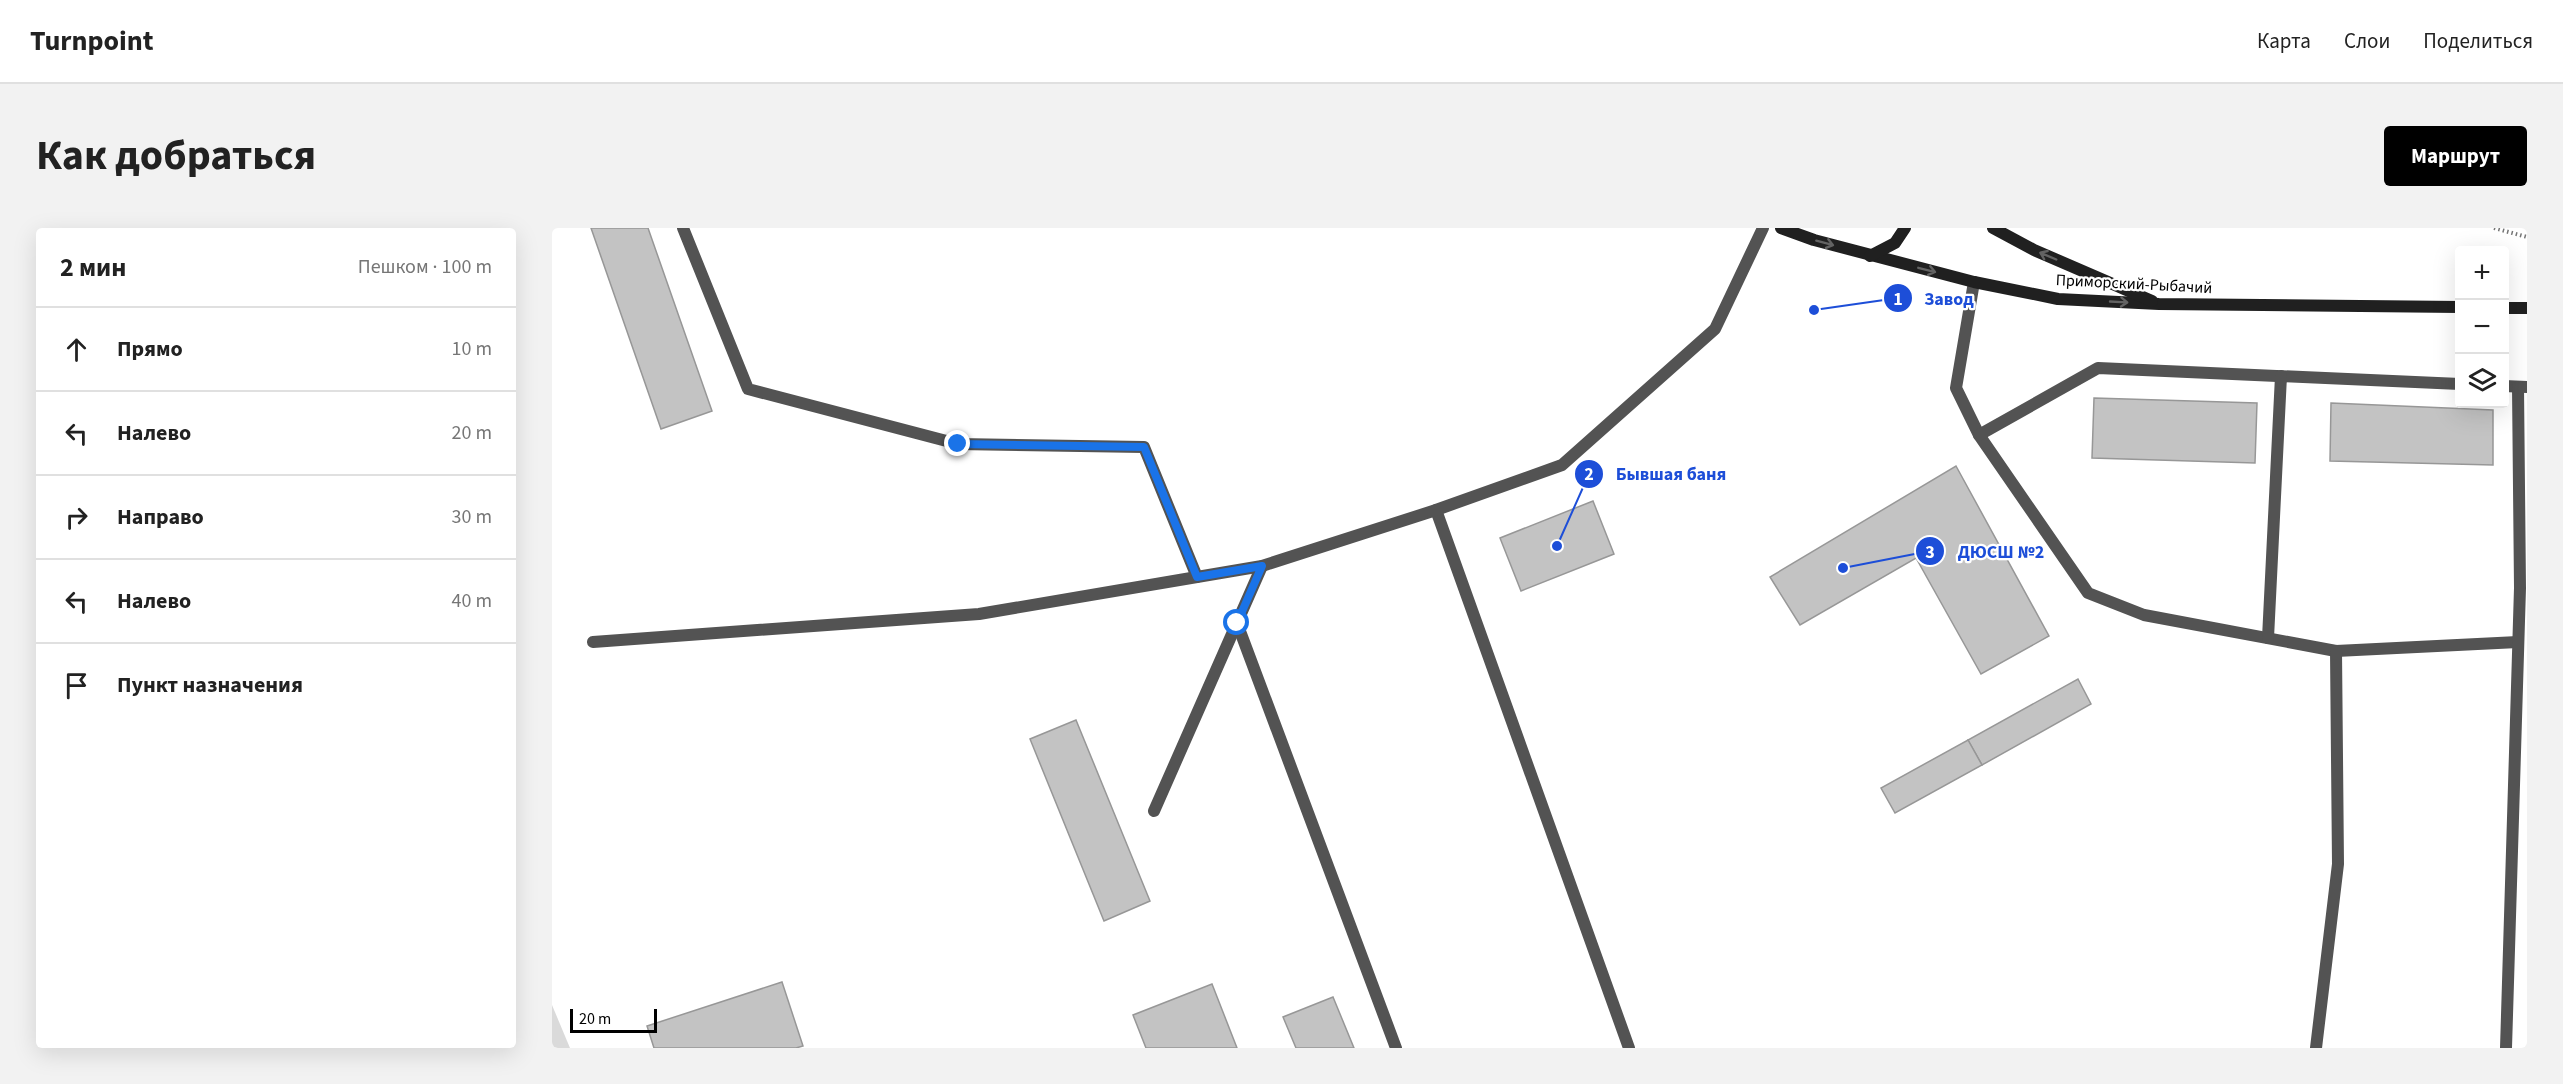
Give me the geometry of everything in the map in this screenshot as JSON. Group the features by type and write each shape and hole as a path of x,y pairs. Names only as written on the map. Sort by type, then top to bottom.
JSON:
{"main road":[{"name":"Приморский-Рыбачий","path":"1781,228 1870,256 1974,282 2058,299 2159,304 2455,307"},
{"path":"1870,256 1895,243 1905,228"},
{"path":"1993,228 2034,250 2159,304"},
{"path":"2509,308 2527,308"}],"street":[{"path":"683,228 748,389 958,444 1144,447 1197,577"},
{"path":"593,642 979,614 1262,566 1436,510 1562,465 1715,329 1763,228"},
{"path":"1974,282 1956,388 1979,435 2088,593 2144,615 2336,651 2518,642"},
{"path":"1979,435 2098,368 2455,384"},
{"path":"2268,638 2281,376"},
{"path":"2506,1048 2518,642 2524,586 2522,387"},
{"path":"1436,510 1629,1048"},
{"path":"1154,811 1262,566"},
{"path":"1237,623 1396,1048"},
{"path":"2316,1048 2338,864 2336,651"}],"path":[{"path":"2494,228 2527,237"}],"shaded area":[{"path":"552,1005 570,1048 552,1048"}],"building":[{"path":"591,228 648,228 712,411 661,429"},
{"path":"2094,398 2257,403 2255,463 2092,458"},
{"path":"2331,403 2493,410 2493,465 2330,461"},
{"path":"1956,466 2049,636 1981,674 1916,558 1800,625 1770,577"},
{"path":"1593,501 1614,554 1521,591 1500,538"},
{"path":"2078,679 2091,704 1982,765 1968,740"},
{"path":"1076,720 1150,901 1104,921 1030,739"},
{"path":"1968,740 1982,765 1895,813 1881,788"},
{"path":"782,982 803,1046 796,1048 654,1048 647,1026"},
{"path":"1212,984 1237,1048 1146,1048 1133,1015"},
{"path":"1333,997 1354,1048 1296,1048 1283,1017"}],"place":[{"name":"Завод","path":"1814,310"},
{"name":"Бывшая баня","path":"1557,546"},
{"name":"ДЮСШ №2","path":"1843,568"}],"route":[{"path":"958,444 1144,447 1197,577 1262,566 1237,623"}]}
